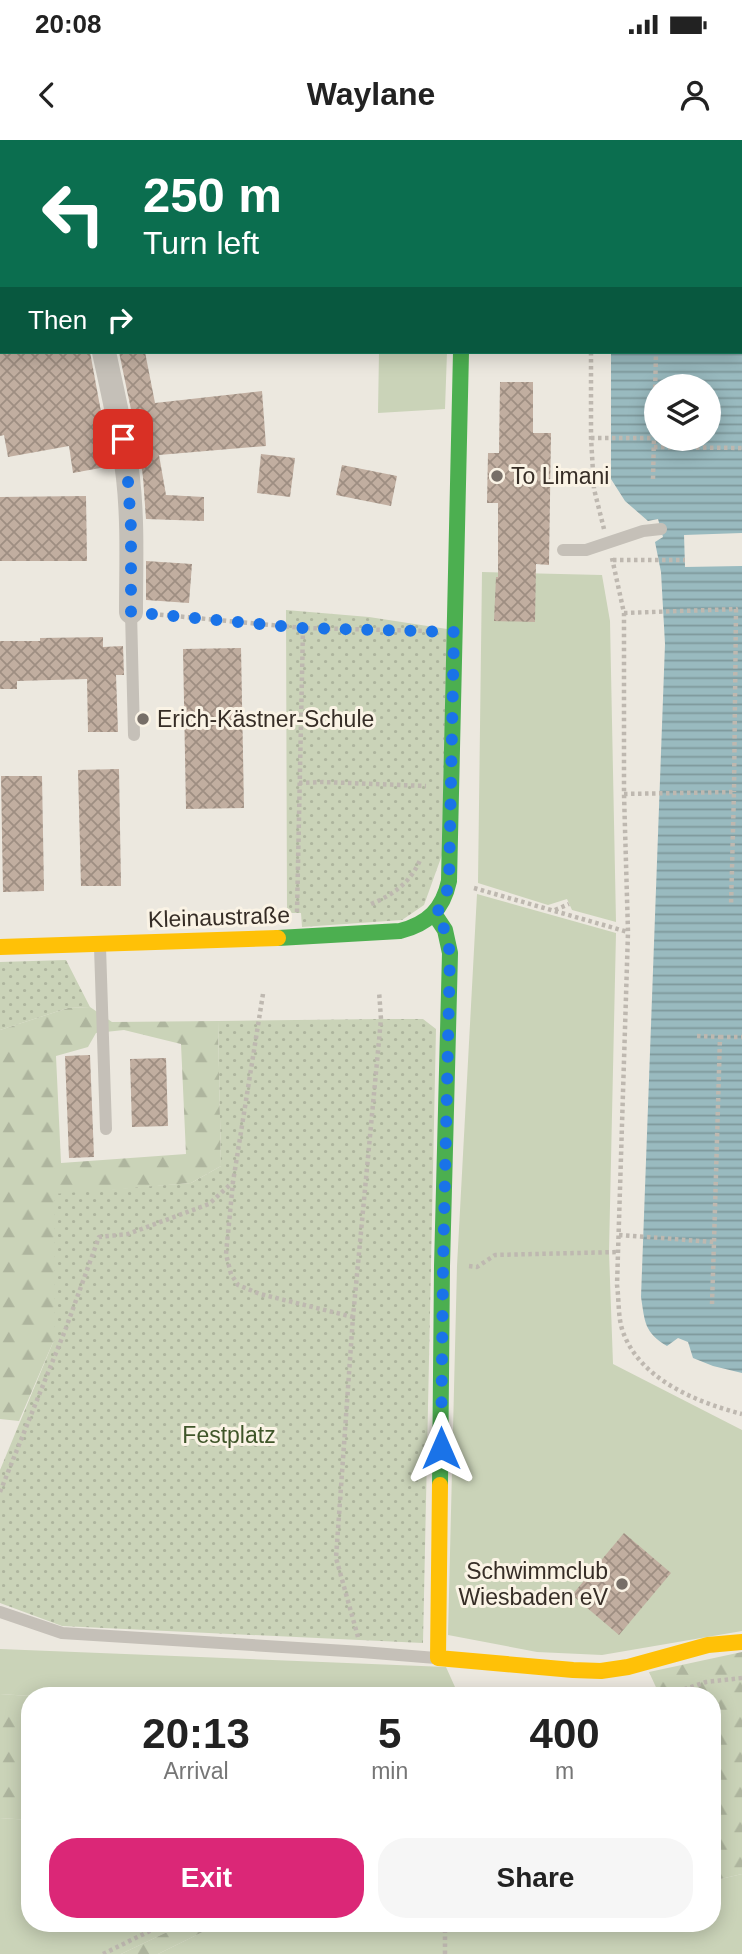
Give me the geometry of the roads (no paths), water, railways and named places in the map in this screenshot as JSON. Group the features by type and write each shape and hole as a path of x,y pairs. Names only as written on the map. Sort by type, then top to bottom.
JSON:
{"street":[{"path":"104,354 123,439 128,481 131,612"},
{"path":"461,354 449,881 447,893 435,915 445,930 450,953 438,1658 578,1671 609,1670 633,1666 695,1647 742,1642"},
{"name":"Kleinaustraße","path":"0,947 400,931 413,929 435,915"}],"lane":[{"path":"563,550 586,550 643,531 661,529"},
{"path":"131,612 134,734"},
{"path":"100,943 106,1129"},
{"path":"0,1612 62,1633 438,1658"}],"water":[{"path":"611,354 742,354 742,1373 693,1358 688,1342 678,1338 667,1346 659,1341 647,1326 641,1297 665,644 661,572 655,542 663,537 658,519 648,521 625,501 611,479"}],"place":[{"name":"To Limani","path":"497,476"},
{"name":"Erich-Kästner-Schule","path":"143,719"},
{"name":"Schwimmclub Wiesbaden eV","path":"622,1584"}],"park label":[{"name":"Festplatz","path":"229,1435"}]}
